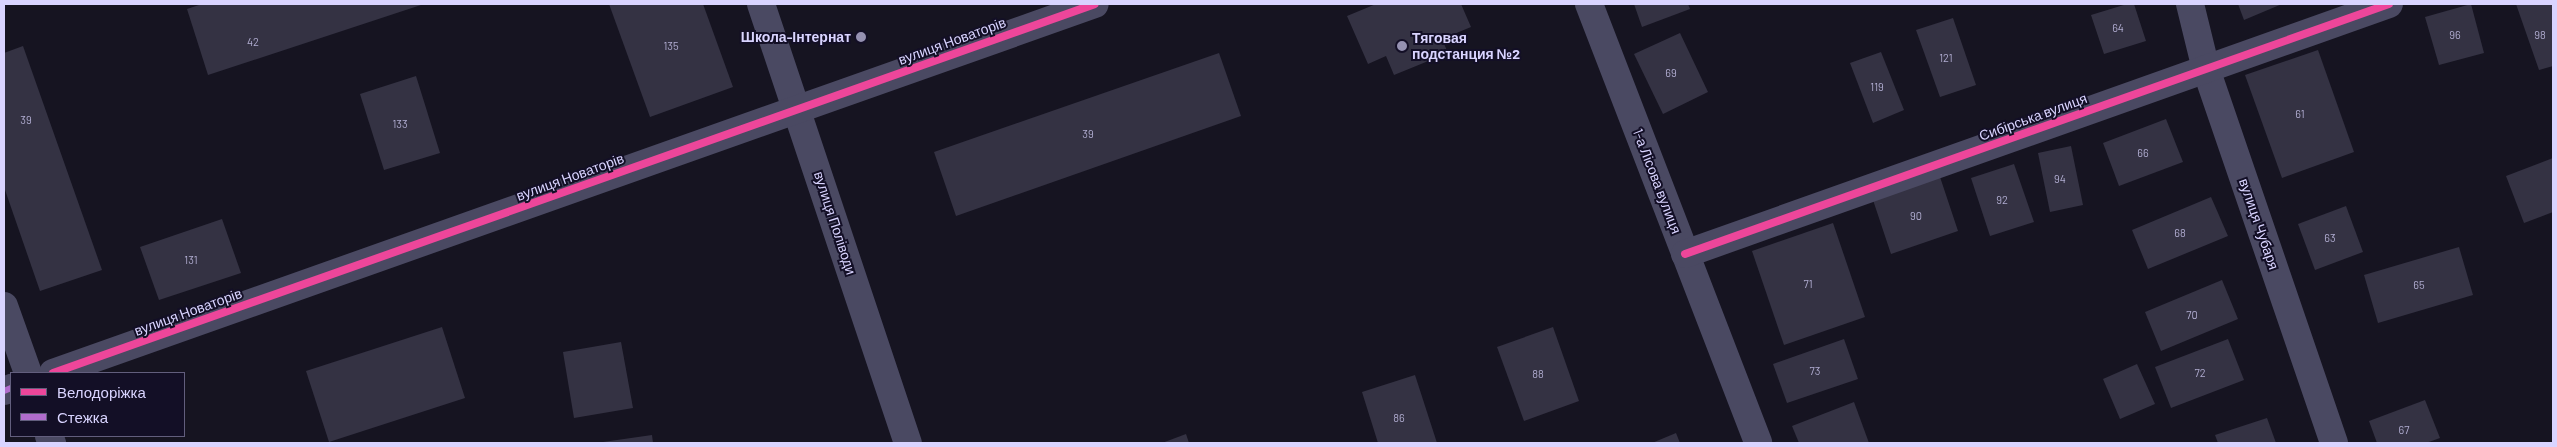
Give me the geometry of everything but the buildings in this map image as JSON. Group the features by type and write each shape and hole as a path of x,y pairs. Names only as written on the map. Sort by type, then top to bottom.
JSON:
{"street":[{"name":"вулиця Поліводи","path":"761,4 798,109 908,443"},
{"name":"вулиця Новаторів","path":"56,372 1096,4"},
{"name":"1-а Лісова вулиця","path":"1590,4 1758,443"},
{"name":"вулиця Чубаря","path":"2190,4 2206,69 2334,443"},
{"name":"Сибірська вулиця","path":"1685,254 2389,4"},
{"path":"4,306 28,372"}],"marked path":[{"path":"4,391 10,388"}],"cycle path":[{"path":"56,372 1095,4"},
{"path":"1685,254 2389,4"}],"place":[{"name":"Школа-Інтернат","path":"861,37"},
{"name":"Тяговая подстанция №2","path":"1402,46"}]}
